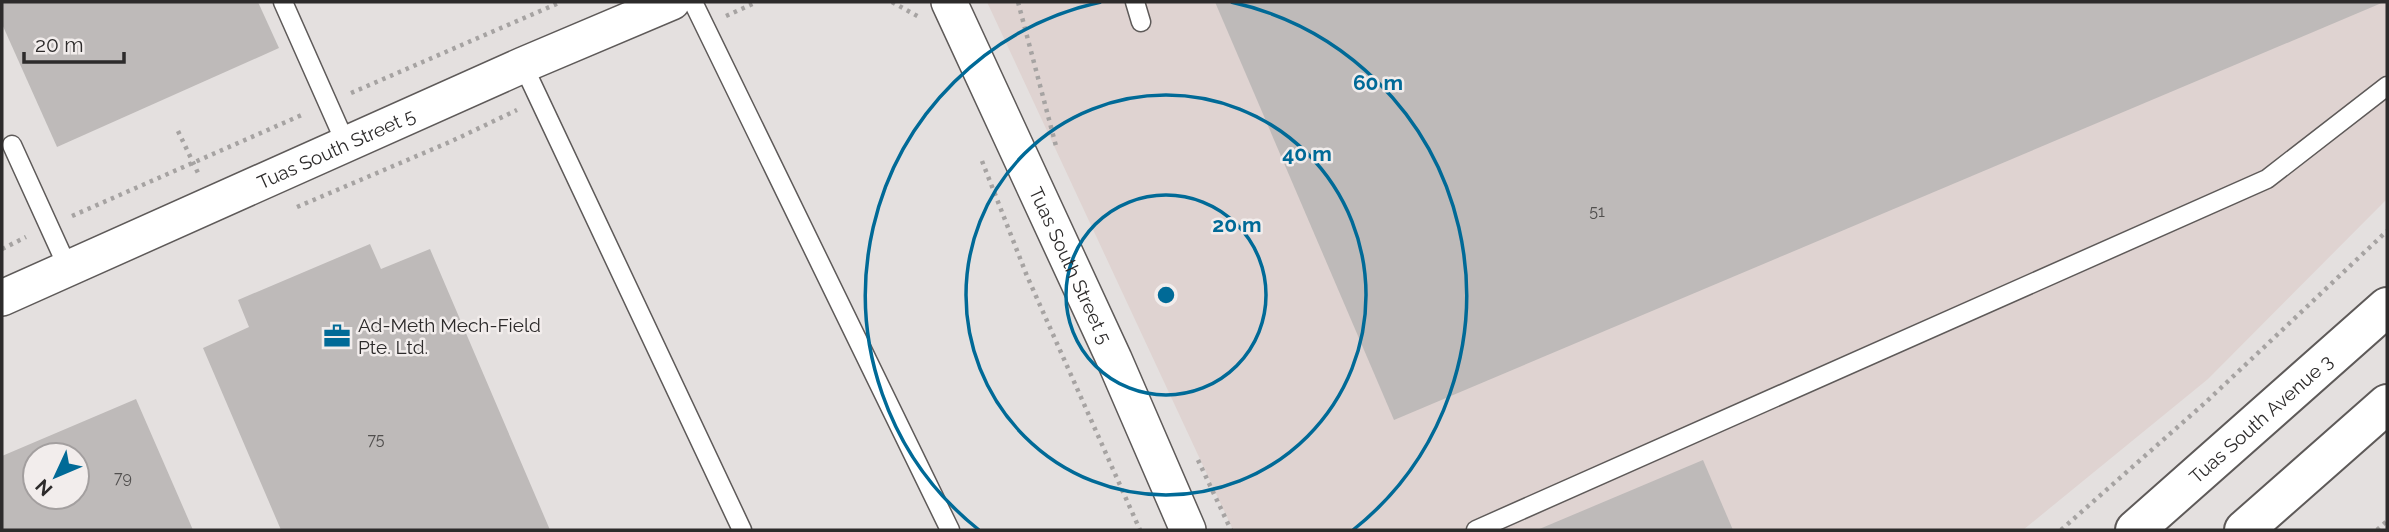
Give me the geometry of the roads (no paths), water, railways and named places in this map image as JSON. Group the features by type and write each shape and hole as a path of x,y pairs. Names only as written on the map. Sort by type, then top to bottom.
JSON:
{"main road":[{"name":"Tuas South Avenue 3","path":"2135,530 2387,307"},
{"path":"2244,530 2387,404"}],"street":[{"name":"Tuas South Street 5","path":"3,293 68,268 670,2"},
{"name":"Tuas South Street 5","path":"938,12 1114,359 1188,530"}],"lane":[{"path":"283,2 346,144"},
{"path":"693,2 950,530"},
{"path":"1135,2 1141,22"},
{"path":"523,65 742,530"},
{"path":"1476,530 2267,179 2387,86"},
{"path":"12,145 68,268"}],"place":[{"name":"Ad-Meth Mech-Field Pte. Ltd.","path":"337,336"}]}
